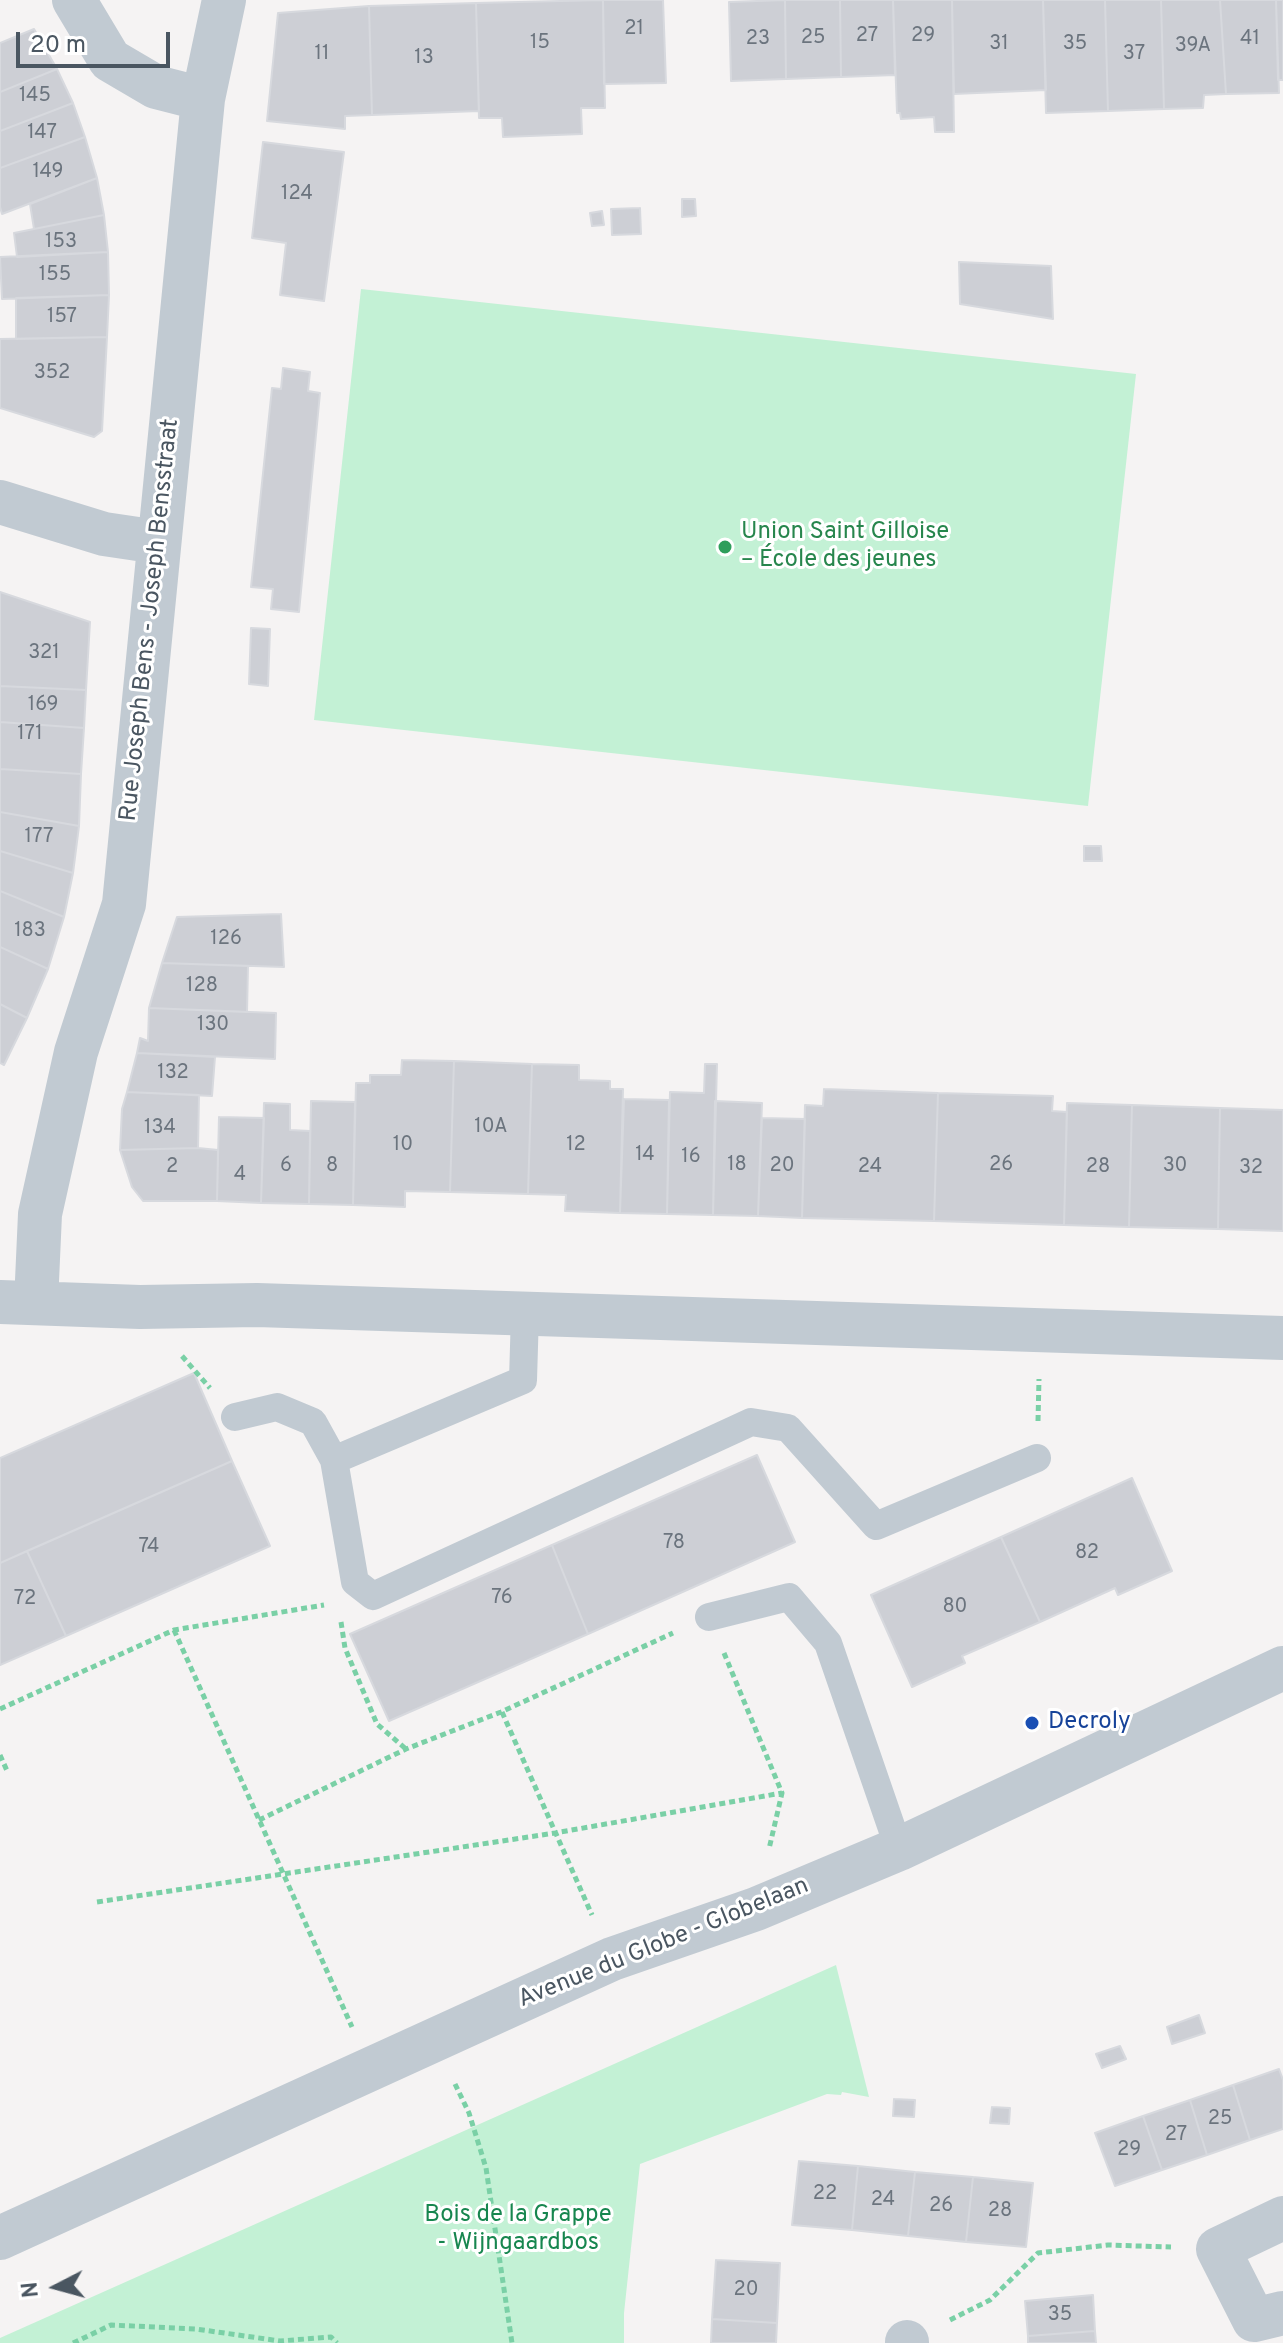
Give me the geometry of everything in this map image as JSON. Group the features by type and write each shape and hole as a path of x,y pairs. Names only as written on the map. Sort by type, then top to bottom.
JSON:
{"street":[{"path":"74,0 110,60 156,87 203,99"},
{"name":"Rue Joseph Bens - Joseph Bensstraat","path":"18,1302 76,1052 124,904 203,99 224,0"},
{"path":"0,502 104,534 158,542"},
{"path":"18,1302 140,1307 257,1305 1283,1338"},
{"name":"Avenue du Globe - Globelaan","path":"0,2238 612,1959 756,1909 899,1849 1283,1668"},
{"path":"1283,2218 1218,2249 1254,2320 1283,2313"}],"lane":[{"path":"334,1460 523,1380 525,1313"},
{"path":"235,1417 277,1407 313,1422 334,1460 355,1582 373,1596 751,1422 788,1428 876,1526 1037,1458"},
{"path":"709,1617 789,1597 828,1643 899,1849"}],"path":[{"path":"140,1307 235,1417"},
{"path":"1037,1458 1041,1330"},
{"path":"0,1709 174,1630 338,1603"},
{"path":"259,1820 406,1749 501,1712 709,1617 782,1793 756,1909"},
{"path":"341,1618 345,1648 377,1724 406,1749"},
{"path":"174,1630 370,2068"},
{"path":"501,1712 612,1959"},
{"path":"0,1755 8,1773"},
{"path":"97,1902 555,1833 782,1793"},
{"path":"469,2113 486,2168 512,2343"},
{"path":"907,2343 990,2300 1038,2253 1108,2245 1218,2249"},
{"path":"73,2343 111,2325 196,2329 280,2341 331,2337 337,2343"}],"green space":[{"name":"Union Saint Gilloise – École des jeunes","path":"361,289 1136,374 1088,806 314,720"},
{"name":"Bois de la Grappe - Wijngaardbos","path":"836,1965 869,2097 842,2092 841,2095 827,2094 640,2164 624,2313 624,2343 0,2343 0,2338"}],"building":[{"path":"603,0 605,108 581,108 582,134 503,137 502,118 479,118 476,3"},
{"path":"603,0 663,0 666,83 604,84"},
{"path":"785,0 786,79 731,81 729,2"},
{"path":"785,0 840,0 841,77 786,79"},
{"path":"840,0 893,0 895,75 841,77"},
{"path":"893,0 952,0 954,132 935,132 934,117 901,119 900,113 897,113"},
{"path":"952,0 1043,0 1046,90 954,94"},
{"path":"1043,0 1105,0 1108,111 1046,113"},
{"path":"1105,0 1161,0 1164,109 1108,111"},
{"path":"1161,0 1220,0 1226,94 1204,95 1203,108 1164,109"},
{"path":"1220,0 1276,0 1279,93 1226,94"},
{"path":"1276,0 1283,0 1283,80 1278,80"},
{"path":"476,3 479,111 372,115 369,6"},
{"path":"369,6 372,115 345,116 345,129 267,121 278,13"},
{"path":"34,29 57,69 0,92 0,43"},
{"path":"57,69 73,103 0,131 0,92"},
{"path":"73,103 85,137 0,168 0,131"},
{"path":"85,137 97,178 2,214 0,168"},
{"path":"263,142 344,152 324,301 280,295 286,243 252,238"},
{"path":"97,178 104,215 34,229 30,204"},
{"path":"682,199 695,199 696,216 682,217"},
{"path":"640,208 641,234 612,235 611,209"},
{"path":"602,211 604,225 592,226 590,213"},
{"path":"104,215 108,252 17,257 14,233"},
{"path":"108,252 109,295 2,299 0,257"},
{"path":"959,262 1051,266 1053,319 960,304"},
{"path":"109,295 107,337 16,339 16,298"},
{"path":"107,337 102,431 94,437 0,408 0,339"},
{"path":"283,368 310,372 308,391 320,393 299,612 271,609 273,589 251,587 272,388 281,389"},
{"path":"0,592 90,622 86,690 0,686"},
{"path":"251,628 270,629 268,686 249,684"},
{"path":"0,686 86,690 84,728 0,722"},
{"path":"0,722 84,728 81,774 0,769"},
{"path":"0,769 81,774 79,826 0,812"},
{"path":"0,812 79,826 73,873 0,851"},
{"path":"1084,846 1101,846 1102,861 1084,861"},
{"path":"0,851 73,873 64,917 0,891"},
{"path":"0,891 64,917 48,969 0,947"},
{"path":"281,914 284,967 162,963 177,917"},
{"path":"0,947 48,969 27,1018 0,1004"},
{"path":"162,963 248,966 247,1012 149,1008"},
{"path":"0,1004 27,1018 4,1065 0,1063"},
{"path":"149,1008 276,1013 275,1059 137,1053 140,1038 148,1041"},
{"path":"137,1053 215,1057 212,1096 127,1092"},
{"path":"402,1060 454,1061 450,1192 405,1191 405,1207 353,1205 356,1083 370,1083 370,1075 401,1075"},
{"path":"454,1061 532,1064 528,1194 450,1192"},
{"path":"532,1064 579,1065 579,1080 610,1081 610,1089 623,1089 620,1213 565,1211 566,1195 528,1194"},
{"path":"705,1064 717,1064 713,1215 667,1214 670,1092 704,1093"},
{"path":"824,1089 938,1093 934,1221 802,1218 805,1105 823,1106"},
{"path":"127,1092 199,1095 198,1148 120,1150 122,1109"},
{"path":"938,1093 1053,1096 1052,1111 1067,1112 1064,1225 934,1221"},
{"path":"624,1099 669,1100 667,1214 620,1213"},
{"path":"311,1101 355,1102 353,1205 309,1204"},
{"path":"715,1101 762,1103 758,1216 713,1215"},
{"path":"264,1103 290,1104 290,1130 310,1131 309,1204 261,1203"},
{"path":"1067,1103 1132,1105 1129,1227 1064,1225"},
{"path":"1132,1105 1220,1108 1218,1229 1129,1227"},
{"path":"1220,1108 1283,1110 1283,1231 1218,1229"},
{"path":"219,1117 264,1118 261,1203 217,1201"},
{"path":"762,1118 805,1119 802,1218 758,1216"},
{"path":"120,1150 218,1150 217,1201 143,1201 132,1187"},
{"path":"194,1373 232,1461 0,1563 0,1458"},
{"path":"757,1455 795,1542 588,1634 552,1545"},
{"path":"232,1461 270,1546 66,1636 27,1551"},
{"path":"1132,1478 1172,1571 1118,1595 1115,1588 1040,1622 1001,1537"},
{"path":"1001,1537 1040,1622 962,1656 965,1663 912,1687 871,1595"},
{"path":"552,1545 588,1634 389,1721 350,1634"},
{"path":"27,1551 66,1636 0,1665 0,1563"},
{"path":"1199,2015 1205,2033 1172,2044 1167,2027"},
{"path":"1120,2046 1126,2059 1102,2068 1096,2054"},
{"path":"1279,2069 1283,2080 1283,2129 1250,2140 1233,2085"},
{"path":"1233,2085 1250,2140 1207,2155 1190,2100"},
{"path":"894,2099 915,2100 914,2117 893,2116"},
{"path":"1190,2100 1207,2155 1162,2170 1143,2116"},
{"path":"992,2107 1010,2108 1009,2124 990,2123"},
{"path":"1143,2116 1162,2170 1115,2186 1095,2133"},
{"path":"799,2161 858,2166 852,2230 792,2225"},
{"path":"858,2166 915,2172 908,2236 852,2230"},
{"path":"915,2172 973,2177 966,2242 908,2236"},
{"path":"973,2177 1033,2183 1026,2247 966,2242"},
{"path":"716,2260 780,2263 777,2323 712,2319"},
{"path":"1093,2295 1095,2331 1028,2336 1025,2301"},
{"path":"712,2319 777,2323 776,2343 711,2343"},
{"path":"1095,2331 1096,2343 1028,2343 1028,2336"}],"place":[{"name":"Union Saint Gilloise – École des jeunes","path":"725,547"},
{"name":"Decroly","path":"1032,1723"}]}
